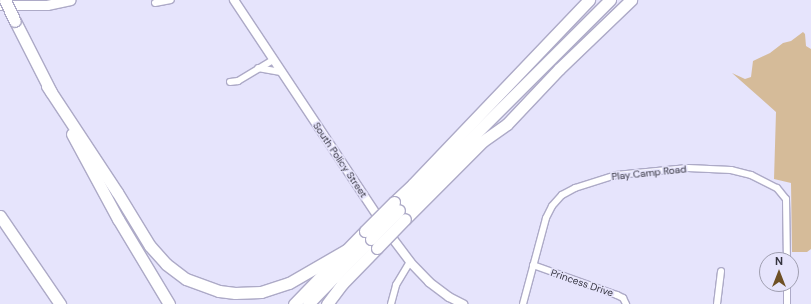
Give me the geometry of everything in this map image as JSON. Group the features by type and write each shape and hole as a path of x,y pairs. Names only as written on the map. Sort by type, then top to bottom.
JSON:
{"highway":[{"path":"5,0 47,86 107,199 169,304"},
{"path":"400,210 413,184 589,0"},
{"path":"308,304 610,0"},
{"path":"327,304 342,284 371,239 400,210 507,124 559,69 630,0"},
{"path":"47,86 117,192 150,246 166,264 186,279 219,291 235,293 261,292 289,283 346,250 371,239"},
{"path":"484,141 509,103"},
{"path":"0,216 60,304"},
{"path":"294,304 346,250"}],"main road":[{"path":"0,5 41,5 70,0"}],"street":[{"path":"155,3 171,0"},
{"name":"South Policy Street","path":"234,0 360,191 410,262 428,282 449,297 463,304"},
{"path":"230,82 238,80 273,60"},
{"path":"258,68 281,72"},
{"name":"Play Camp Road","path":"523,304 548,212 557,200 568,191 588,183 616,175 688,168 730,170 745,173 783,192 787,206 787,252"},
{"path":"391,304 396,285 410,262"},
{"name":"Princess Drive","path":"533,266 617,295 624,298 626,304"},
{"path":"717,304 721,271"},
{"path":"787,292 787,304"}],"shaded area":[{"path":"803,32 805,34 806,46 811,49 811,249 807,252 792,252 791,183 774,179 776,112 732,73 745,79 751,77 753,61 770,53 783,43 791,41"}]}
